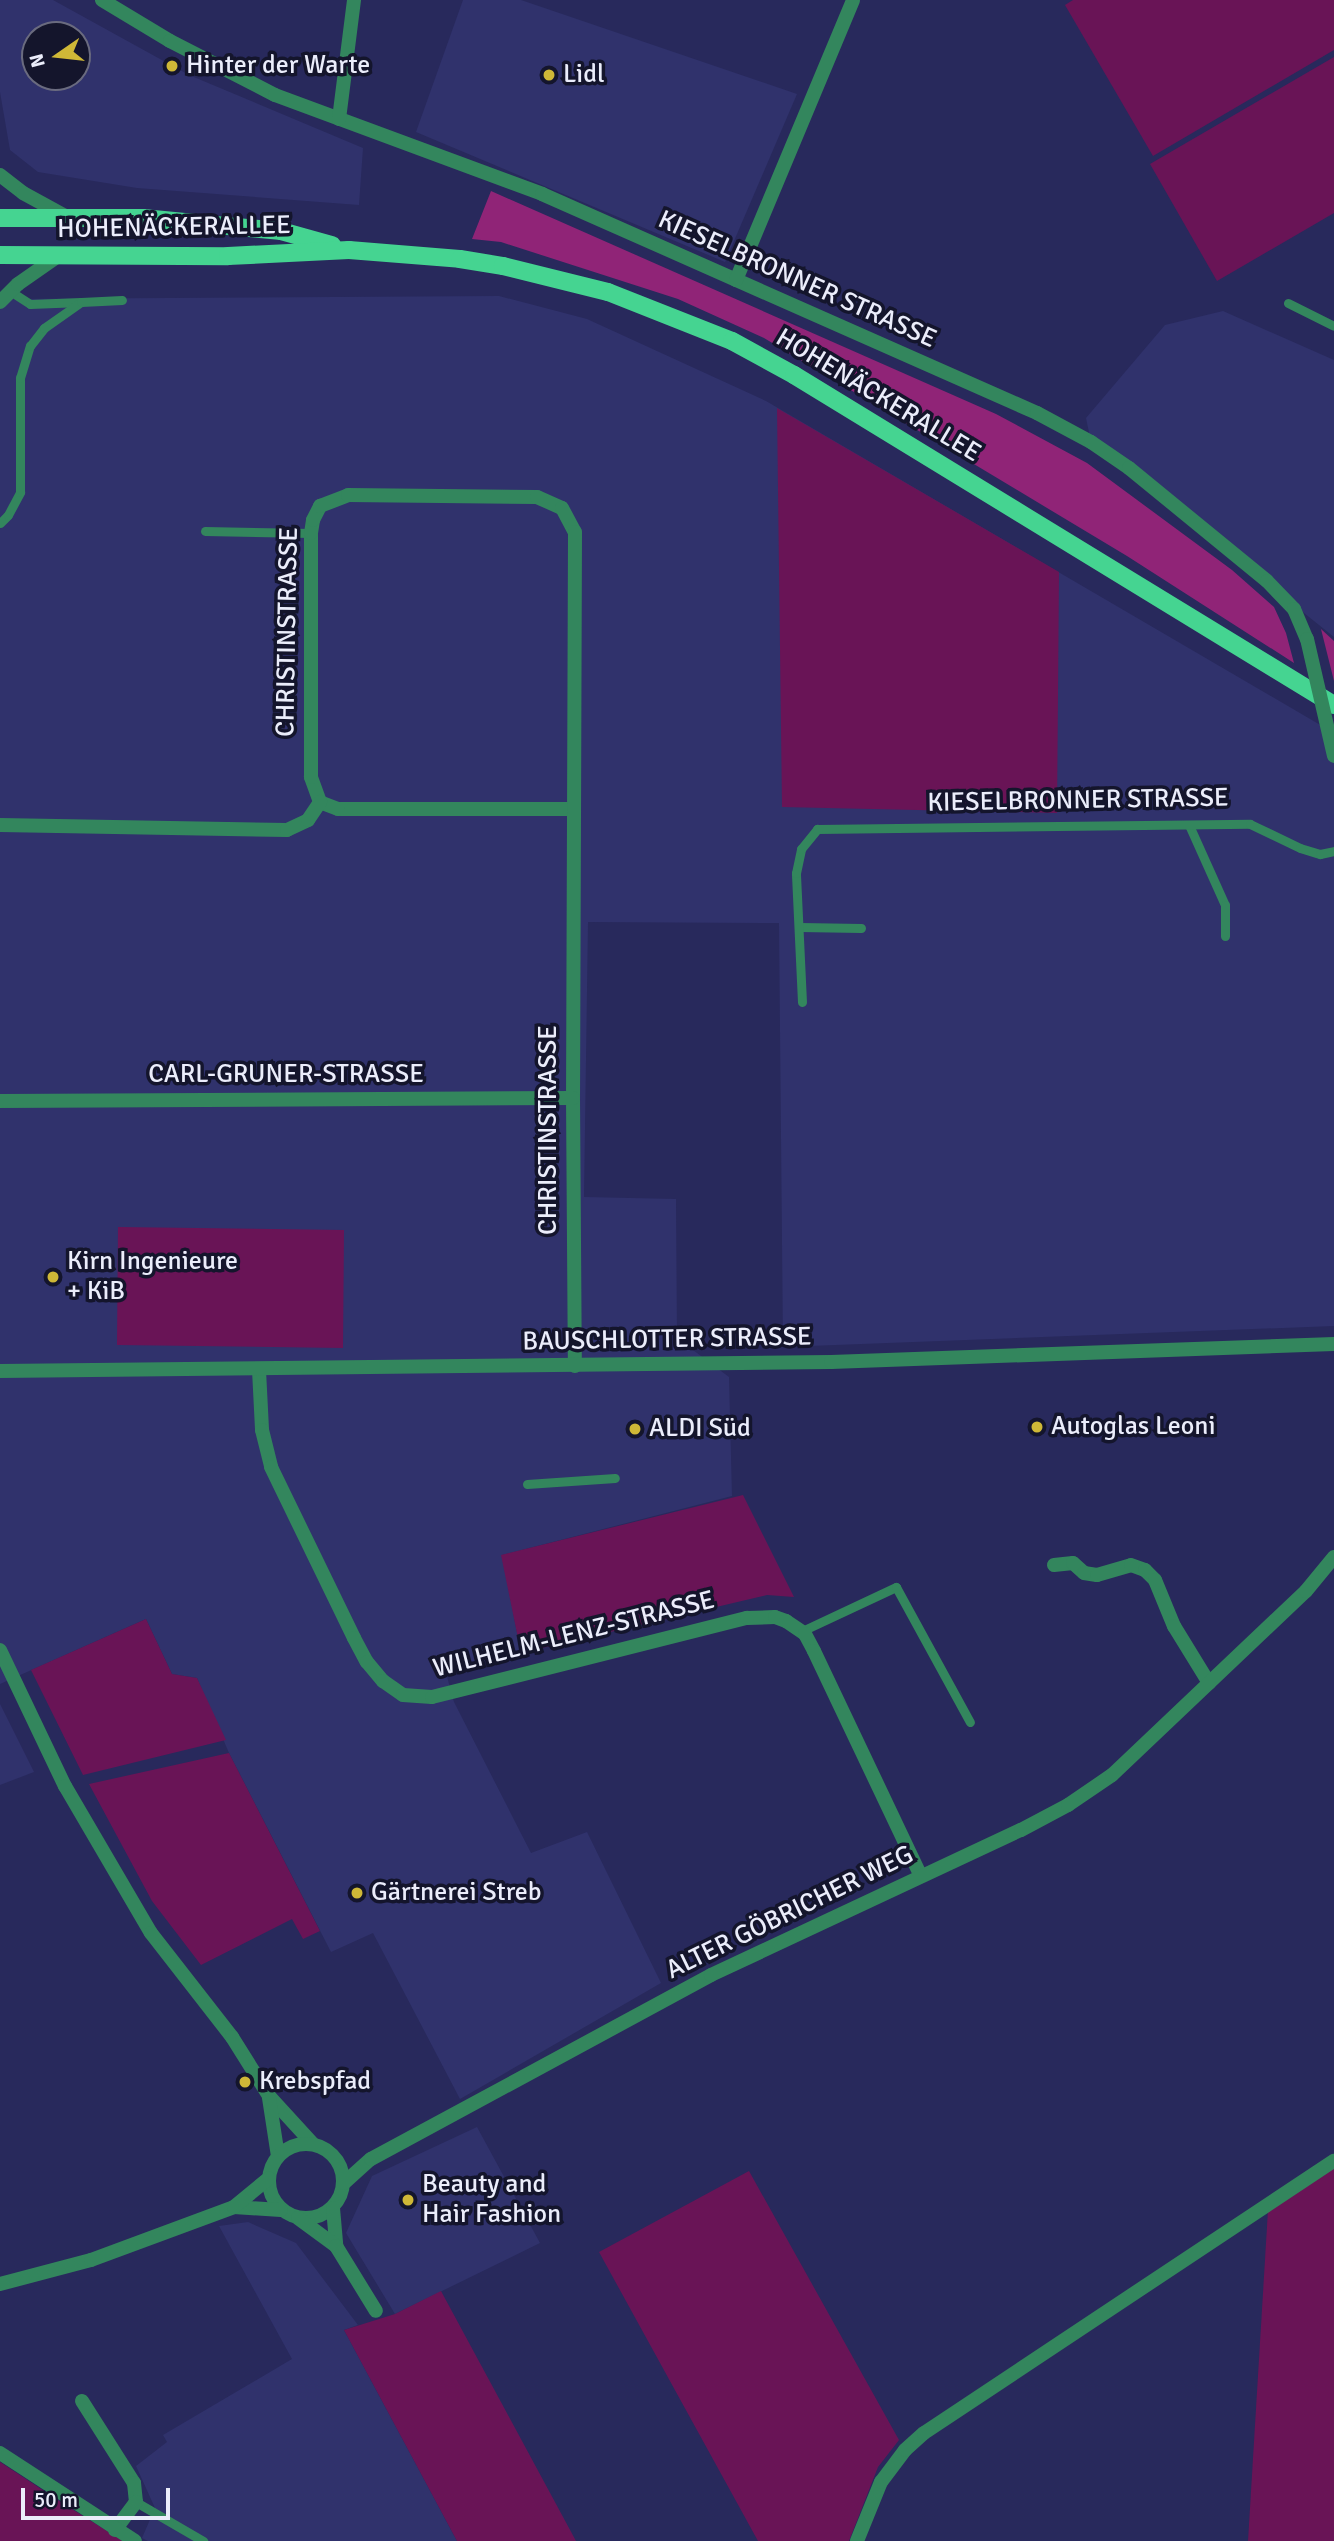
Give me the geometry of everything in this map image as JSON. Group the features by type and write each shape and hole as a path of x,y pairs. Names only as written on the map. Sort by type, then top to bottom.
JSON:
{"main road":[{"name":"HOHENÄCKERALLEE","path":"0,218 143,218 281,231 349,250"},
{"name":"HOHENÄCKERALLEE","path":"0,255 228,256 349,250 460,259 547,274 645,305 732,341 841,403 1334,705"}],"street":[{"name":"KIESELBRONNER STRASSE","path":"102,0 230,74 339,119 542,194 1000,396 1091,442 1139,476 1282,594 1300,620 1307,639 1334,756"},
{"path":"339,119 354,0"},
{"path":"736,280 853,0"},
{"path":"0,175 23,193 74,220"},
{"path":"5,297 58,256"},
{"name":"CHRISTINSTRASSE","path":"320,802 311,777 311,533 313,520 320,506 348,495 537,498 562,508 575,532 575,1366"},
{"path":"0,825 287,830 308,820 320,802 338,809 573,809"},
{"name":"CARL-GRUNER-STRASSE","path":"0,1101 573,1098"},
{"name":"BAUSCHLOTTER STRASSE","path":"0,1371 575,1366 1102,1354 1334,1344"},
{"name":"WILHELM-LENZ-STRASSE","path":"259,1370 262,1430 271,1467 367,1662 383,1681 403,1695 432,1697 747,1618 775,1617 802,1631"},
{"name":"ALTER GÖBRICHER WEG","path":"344,2183 371,2159 711,1975 1021,1830 1068,1805 1112,1775 1306,1591 1334,1557"},
{"path":"1054,1565 1073,1563 1084,1573 1097,1575 1131,1565 1145,1570 1155,1580 1174,1626 1209,1683"},
{"path":"802,1631 921,1876"},
{"path":"0,1650 65,1786 107,1862 151,1933 232,2037 269,2096 313,2144 326,2149 337,2160 344,2183 333,2208 314,2218 298,2218"},
{"path":"269,2096 278,2156 269,2178 270,2190 281,2210"},
{"path":"278,2156 292,2146 313,2144"},
{"name":"ALTER GÖBRICHER WEG","path":"337,2160 371,2159"},
{"path":"856,2541 881,2482 905,2450 924,2433 1334,2161"},
{"path":"0,2284 90,2260 234,2207 269,2178"},
{"path":"234,2207 281,2210 298,2218 336,2246 376,2311"},
{"path":"333,2208 336,2246"},
{"path":"82,2401 134,2483 136,2502 116,2530"},
{"path":"0,2453 135,2541"}],"lane":[{"path":"5,297 30,304 122,300"},
{"path":"0,523 8,515 20,492 20,378 30,346 44,328 81,302"},
{"path":"1288,303 1334,326"},
{"path":"205,531 311,533"},
{"name":"KIESELBRONNER STRASSE","path":"800,927 796,873 801,849 817,829 1250,824 1300,848 1320,854 1334,851"},
{"path":"1189,825 1225,905 1225,936"},
{"path":"802,1002 800,927 861,928"},
{"path":"527,1483 615,1478"},
{"path":"802,1631 896,1587 970,1722"},
{"path":"136,2502 202,2541"}],"shaded area":[{"path":"0,0 53,0 189,75 363,148 359,205 137,188 38,172 10,150 0,92"},
{"path":"463,0 521,0 797,94 725,262 416,132"},
{"path":"1073,0 1334,0 1334,50 1153,156 1065,5"},
{"path":"1334,57 1334,213 1217,281 1150,164"},
{"path":"491,191 996,414 1087,463 1232,570 1274,607 1286,633 1294,663 1127,556 764,338 678,299 501,242 472,239"},
{"path":"499,296 587,319 766,401 1334,733 1334,1326 783,1347 779,923 588,922 584,1197 676,1199 677,1338 729,1377 732,1496 502,1555 521,1653 446,1673 454,1702 531,1853 587,1832 661,1983 460,2099 373,1933 331,1952 229,1753 197,1678 172,1674 146,1619 0,1684 0,299"},
{"path":"1223,311 1334,360 1334,637 1091,442 1086,418 1165,325"},
{"path":"777,408 1059,572 1057,813 782,807"},
{"path":"1321,629 1334,641 1334,681"},
{"path":"118,1227 344,1230 343,1348 117,1345"},
{"path":"743,1495 794,1597 767,1595 521,1653 501,1555"},
{"path":"146,1619 172,1674 197,1678 226,1740 83,1775 31,1670"},
{"path":"0,1704 34,1772 0,1785"},
{"path":"229,1753 320,1931 303,1939 292,1919 201,1965 152,1901 89,1784"},
{"path":"477,2127 540,2243 395,2314 346,2233 372,2176"},
{"path":"1334,2167 1334,2541 1248,2541 1268,2210"},
{"path":"749,2171 899,2440 878,2467 849,2541 758,2541 599,2252"},
{"path":"248,2222 296,2243 358,2325 344,2330 457,2541 148,2541 142,2538 155,2508 136,2466 167,2442 163,2435 292,2359 219,2226"},
{"path":"441,2291 576,2541 457,2541 344,2330 395,2314"},
{"path":"0,2462 67,2506 123,2541 0,2541"}],"place":[{"name":"Hinter der Warte","path":"172,66"},
{"name":"Lidl","path":"549,75"},
{"name":"Kirn Ingenieure + KiB","path":"53,1277"},
{"name":"Autoglas Leoni","path":"1037,1427"},
{"name":"ALDI Süd","path":"635,1429"},
{"name":"Gärtnerei Streb","path":"357,1893"},
{"name":"Krebspfad","path":"245,2082"},
{"name":"Beauty and Hair Fashion","path":"408,2200"}]}
